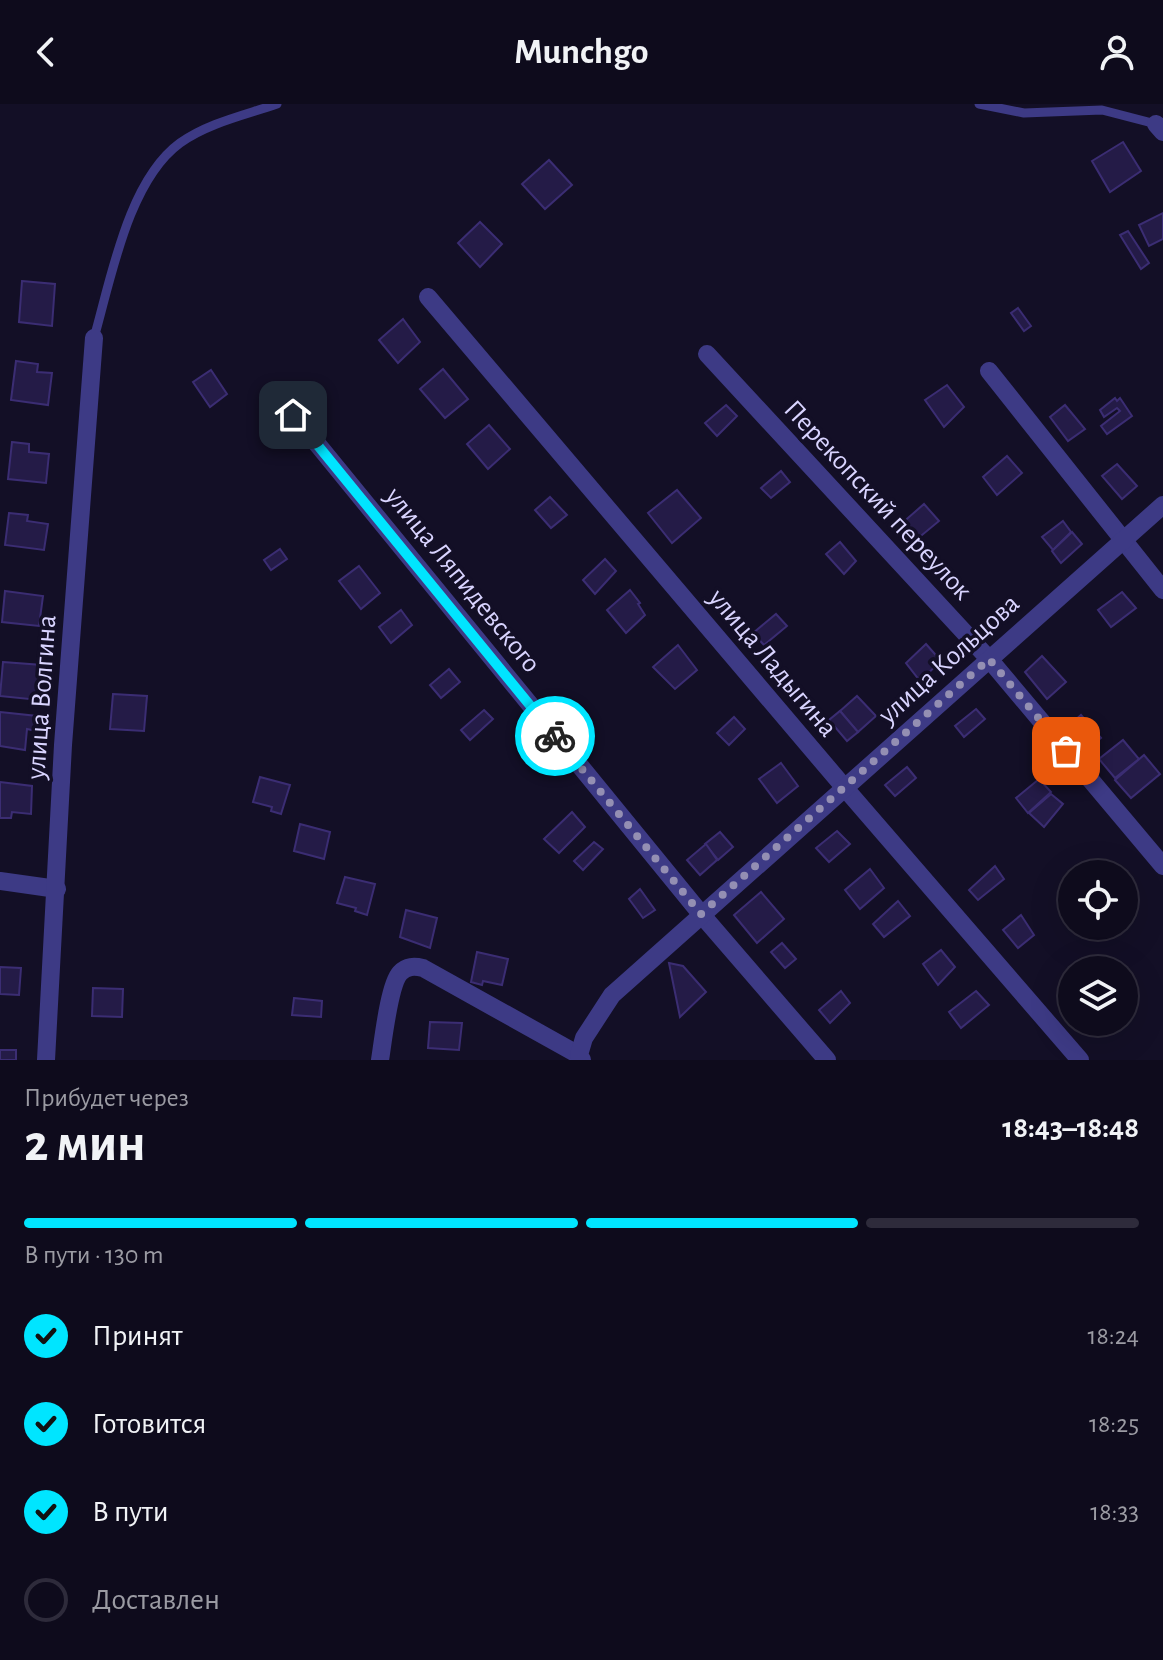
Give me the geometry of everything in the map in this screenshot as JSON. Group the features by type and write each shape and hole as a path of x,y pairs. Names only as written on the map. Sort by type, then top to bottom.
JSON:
{"street":[{"name":"улица Ладыгина","path":"428,297 1080,1060"},
{"name":"улица Волгина","path":"46,1060 63,745 94,338"},
{"name":"Перекопский переулок","path":"707,354 989,659 1163,866"},
{"path":"989,371 1163,590"},
{"name":"улица Ляпидевского","path":"274,391 701,914 827,1060"},
{"name":"улица Кольцова","path":"581,1057 584,1038 612,995 1163,505"},
{"path":"0,881 57,889"},
{"path":"380,1060 395,982 406,968 423,968 581,1057"}],"lane":[{"path":"94,338 127,225 147,181 178,144 204,130 277,104"},
{"path":"979,104 1024,113 1102,110 1159,128"}],"building":[{"path":"1123,142 1141,171 1110,192 1092,161"},
{"path":"549,160 572,185 545,209 522,184"},
{"path":"1163,213 1163,239 1149,246 1139,225"},
{"path":"480,222 502,244 480,267 458,243"},
{"path":"1128,231 1149,263 1141,269 1120,235"},
{"path":"22,281 55,284 52,326 19,322"},
{"path":"1018,308 1031,326 1024,331 1011,313"},
{"path":"403,319 420,342 398,363 379,340"},
{"path":"16,361 38,364 37,372 52,373 48,405 11,400"},
{"path":"443,369 468,399 445,418 420,389"},
{"path":"211,370 227,394 210,407 193,382"},
{"path":"947,385 964,407 944,427 925,400"},
{"path":"1115,398 1117,401 1120,398 1132,416 1107,434 1101,426 1120,411 1117,408 1104,417 1100,410"},
{"path":"726,405 737,416 717,436 705,423"},
{"path":"1065,405 1085,429 1068,441 1050,417"},
{"path":"489,425 510,449 488,469 467,444"},
{"path":"12,442 29,444 29,452 49,454 46,483 8,479"},
{"path":"1007,456 1022,473 997,495 983,477"},
{"path":"1117,464 1137,486 1122,499 1102,476"},
{"path":"781,471 790,482 771,498 761,488"},
{"path":"677,490 701,518 672,543 648,513"},
{"path":"550,497 567,515 551,528 535,510"},
{"path":"924,504 939,521 916,540 901,524"},
{"path":"9,513 28,515 27,521 48,524 44,550 5,545"},
{"path":"1063,521 1071,532 1053,550 1042,537"},
{"path":"1072,532 1082,544 1061,563 1052,551"},
{"path":"840,542 856,561 844,574 826,554"},
{"path":"280,549 287,559 271,570 264,560"},
{"path":"605,559 616,571 595,594 583,580"},
{"path":"359,566 380,593 361,609 339,581"},
{"path":"630,590 645,615 626,633 607,610"},
{"path":"5,591 43,596 39,626 2,622"},
{"path":"1122,592 1136,608 1111,627 1098,610"},
{"path":"401,610 412,625 391,643 379,627"},
{"path":"776,614 787,626 764,645 753,633"},
{"path":"926,644 941,661 920,681 906,663"},
{"path":"678,645 697,670 675,689 653,667"},
{"path":"1042,656 1066,682 1047,699 1025,672"},
{"path":"3,662 42,665 39,700 0,696"},
{"path":"449,669 460,682 441,698 430,685"},
{"path":"113,694 147,696 144,731 110,729"},
{"path":"857,696 876,716 858,732 840,711"},
{"path":"976,709 985,719 964,737 955,726"},
{"path":"484,710 493,719 470,740 461,730"},
{"path":"840,711 858,732 847,741 829,720"},
{"path":"0,712 37,716 36,731 27,729 25,750 0,746"},
{"path":"1081,715 1101,738 1090,747 1072,723"},
{"path":"734,717 745,729 729,745 717,733"},
{"path":"1123,740 1139,759 1115,778 1099,759"},
{"path":"1144,755 1160,774 1131,798 1115,780"},
{"path":"781,763 798,786 777,803 759,779"},
{"path":"907,767 916,778 895,796 885,785"},
{"path":"260,777 290,785 281,814 271,811 272,807 253,802"},
{"path":"1039,779 1051,792 1028,813 1016,798"},
{"path":"0,782 32,786 31,814 12,812 11,818 0,818"},
{"path":"1051,794 1063,804 1044,827 1029,813"},
{"path":"572,812 585,827 559,853 544,839"},
{"path":"300,824 330,832 324,859 294,851"},
{"path":"837,831 850,844 829,862 816,848"},
{"path":"720,832 733,847 718,860 705,844"},
{"path":"594,842 603,849 583,870 574,861"},
{"path":"706,844 717,860 700,875 687,860"},
{"path":"995,866 1004,879 978,900 969,890"},
{"path":"870,869 884,888 860,909 845,890"},
{"path":"345,877 375,884 367,915 355,911 356,908 337,903"},
{"path":"640,889 655,910 643,918 629,899"},
{"path":"761,892 784,919 757,943 734,915"},
{"path":"898,901 910,916 884,937 873,924"},
{"path":"406,910 437,918 430,948 400,937"},
{"path":"1021,915 1034,935 1018,948 1003,930"},
{"path":"782,943 796,959 785,968 771,952"},
{"path":"941,950 955,967 938,985 923,964"},
{"path":"477,952 508,959 502,985 471,982"},
{"path":"669,963 683,966 706,992 680,1017"},
{"path":"0,967 21,968 19,995 0,994"},
{"path":"93,988 123,989 122,1017 92,1016"},
{"path":"841,991 850,1003 830,1023 819,1010"},
{"path":"976,991 989,1005 961,1028 949,1012"},
{"path":"294,998 322,1001 321,1017 292,1015"},
{"path":"430,1022 462,1023 459,1050 428,1048"},
{"path":"0,1050 16,1050 16,1060 0,1060"}],"way so far":[{"path":"555,736 701,914 989,659 1066,751"}],"route":[{"path":"293,415 555,736"}]}
